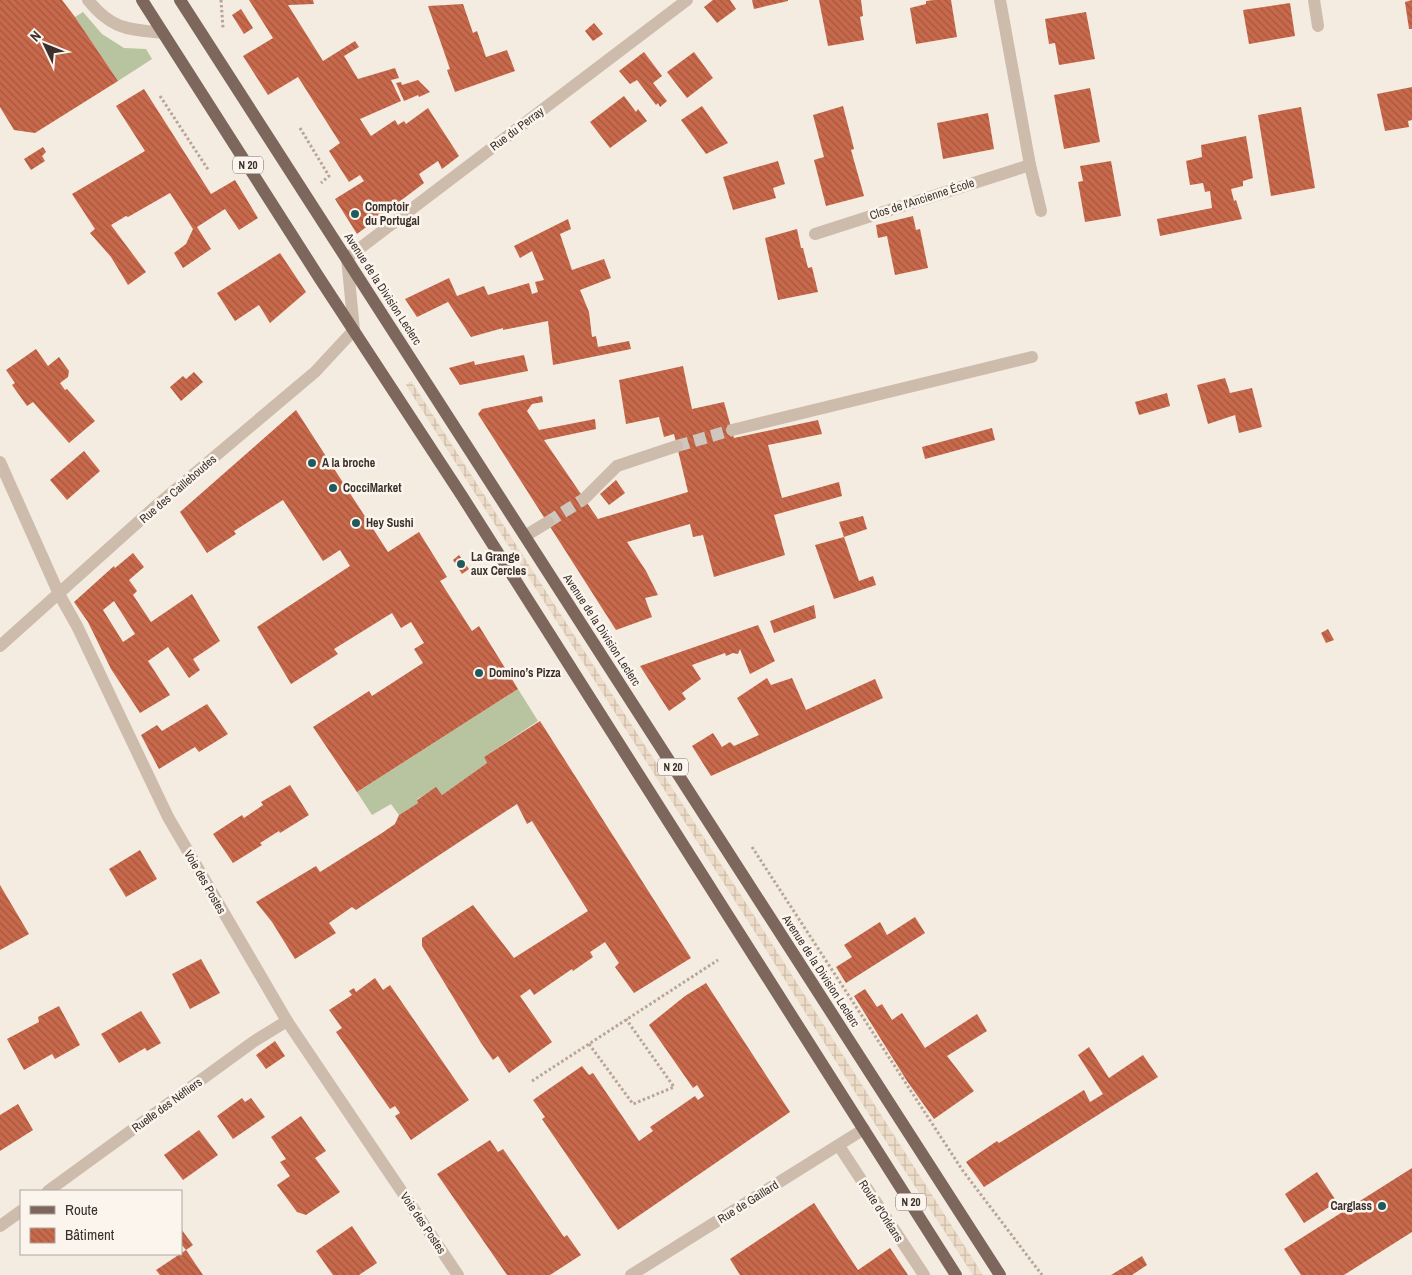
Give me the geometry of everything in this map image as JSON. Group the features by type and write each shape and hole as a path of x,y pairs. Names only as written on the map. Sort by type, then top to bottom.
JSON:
{"main road":[{"name":"N 20","path":"142,0 462,496 956,1275"},
{"name":"Avenue de la Division Leclerc","path":"180,0 1000,1275"}],"street":[{"path":"88,0 98,12 112,23 125,28 163,33"},
{"name":"Rue du Perray","path":"347,258 687,0"},
{"path":"1000,0 1030,164 1041,211"},
{"path":"1314,0 1318,26"},
{"name":"Clos de l'Ancienne École","path":"815,234 1030,164"},
{"path":"347,258 354,330"},
{"name":"Rue des Cailleboudes","path":"0,646 156,506 315,372 354,330"},
{"path":"732,430 1032,357"},
{"path":"584,499 617,466 677,446"},
{"name":"Voie des Postes","path":"0,462 59,594 77,626 168,818 287,1021 458,1275"},
{"path":"526,536 548,522"},
{"name":"Ruelle des Néfliers","path":"49,1190 253,1042 287,1021"},
{"name":"Rue de Gaillard","path":"631,1275 864,1129"},
{"name":"Route d'Orléans","path":"839,1146 924,1275"},
{"path":"0,1226 20,1211"}],"path":[{"path":"160,96 209,171"},
{"path":"300,128 329,176 319,186"},
{"path":"750,844 963,1171 1042,1275"},
{"path":"532,1081 718,960"},
{"path":"589,1044 633,1104 674,1087 626,1019"}],"green space":[{"path":"83,12 102,34 124,48 146,49 152,59 118,81 75,17"},
{"path":"518,689 538,721 484,757 487,763 442,795 436,788 417,799 418,803 399,815 391,804 372,815 357,792"}],"shaded area":[{"path":"411,381 983,1275 973,1275 892,1151 753,929 406,385"}],"building":[{"path":"0,0 62,0 118,81 35,133 14,130 0,107"},
{"path":"249,0 313,0 314,4 288,5 323,61 355,41 359,47 344,56 358,79 395,68 399,78 391,80 401,101 360,119 371,136 395,120 398,125 404,121 406,124 428,108 459,156 442,169 438,161 419,174 424,183 357,234 335,199 364,181 360,175 349,182 329,151 340,143 298,77 268,95 243,56 273,38"},
{"path":"713,0 730,0 736,9 717,23 704,7"},
{"path":"752,0 788,0 788,1 754,9"},
{"path":"819,0 861,0 863,16 860,17 864,40 828,46"},
{"path":"951,0 957,37 916,44 910,8 926,4 926,1"},
{"path":"1412,0 1412,29 1409,29 1405,2"},
{"path":"1290,3 1295,36 1249,44 1243,10"},
{"path":"463,4 473,33 477,31 486,57 507,50 515,71 455,92 447,70 450,69 428,6"},
{"path":"241,9 253,28 244,34 232,15"},
{"path":"1086,12 1095,59 1059,65 1055,43 1049,44 1045,19"},
{"path":"594,23 603,34 593,41 585,31"},
{"path":"644,52 662,76 653,83 667,101 660,107 658,103 656,105 637,80 630,84 619,71"},
{"path":"694,52 713,78 687,98 667,72"},
{"path":"418,80 430,92 404,101 396,83 401,82 402,85"},
{"path":"1412,87 1412,120 1408,121 1409,127 1385,131 1377,94"},
{"path":"1090,88 1100,142 1064,149 1054,95"},
{"path":"144,89 211,194 235,180 258,218 239,230 225,209 197,227 211,249 183,268 174,253 186,244 193,229 170,193 111,225 146,272 128,285 111,257 90,233 95,229 72,194 145,151 116,106"},
{"path":"624,96 636,112 638,109 647,121 610,148 590,122"},
{"path":"702,106 728,143 706,154 681,120"},
{"path":"843,106 854,149 851,150 864,196 826,206 814,160 824,157 813,115"},
{"path":"1301,107 1315,188 1271,196 1258,115"},
{"path":"988,113 994,149 943,159 937,123"},
{"path":"1246,136 1253,178 1243,181 1243,186 1231,189 1242,219 1160,236 1157,219 1212,208 1210,191 1205,192 1203,183 1190,185 1186,161 1202,157 1201,145"},
{"path":"43,147 46,152 42,156 45,161 31,170 24,159"},
{"path":"778,161 785,184 773,188 776,198 733,210 723,177"},
{"path":"1111,161 1121,216 1085,222 1078,182 1083,181 1080,166"},
{"path":"913,216 916,230 920,229 928,268 895,275 887,236 878,238 876,225"},
{"path":"568,219 571,229 560,234 572,270 604,259 611,278 580,290 589,312 592,337 596,336 598,347 629,341 631,349 553,365 548,321 503,330 503,328 471,337 448,302 417,317 405,299 449,278 457,296 484,286 488,295 529,283 532,294 538,292 535,282 544,280 532,251 520,258 514,246"},
{"path":"797,229 808,268 812,267 818,292 778,300 765,238"},
{"path":"280,253 306,292 270,323 259,305 235,321 217,293"},
{"path":"36,349 48,366 59,357 69,371 68,377 60,383 95,421 69,443 33,402 27,406 12,385 15,383 6,370"},
{"path":"524,355 528,371 460,385 449,368 474,361 475,365"},
{"path":"683,366 692,409 724,402 734,438 818,420 822,434 768,445 782,498 839,482 842,496 774,515 785,555 714,577 703,535 693,537 690,524 627,542 646,571 658,595 645,598 652,617 616,630 478,414 482,409 542,396 543,402 532,404 527,411 539,430 595,419 596,429 544,440 598,519 688,492 674,434 664,437 659,417 626,424 619,380"},
{"path":"194,372 203,382 181,401 170,387 183,376 186,379"},
{"path":"1225,378 1230,393 1252,388 1262,427 1239,433 1235,415 1208,424 1197,385"},
{"path":"1167,393 1170,406 1139,415 1135,402"},
{"path":"296,410 388,552 419,532 447,577 440,581 472,631 479,626 518,689 357,792 313,727 369,691 372,696 423,663 414,649 424,643 411,622 401,628 392,613 334,649 338,654 291,684 257,627 350,566 340,550 323,561 283,500 234,531 236,534 207,553 180,512"},
{"path":"992,428 995,440 925,459 922,447"},
{"path":"84,451 100,471 67,500 50,480"},
{"path":"616,480 625,493 609,505 600,494"},
{"path":"863,516 867,529 844,537 839,522"},
{"path":"844,537 859,581 873,576 876,585 834,599 815,545"},
{"path":"133,553 144,567 129,580 137,591 133,595 151,622 192,594 220,641 193,659 200,670 189,678 168,647 148,661 170,695 140,713 111,669 88,622 74,602 114,566 115,568","holes":["114,601 135,634 123,642 103,610"]},
{"name":"La Grange aux Cercles","path":"459,555 469,569 462,574 453,560"},
{"path":"814,605 816,618 774,633 770,621"},
{"path":"758,625 775,661 750,674 740,649 738,654 733,653 726,656 725,653 692,665 701,679 682,693 686,699 669,711 640,666"},
{"path":"1328,629 1334,640 1326,643 1321,633"},
{"path":"767,678 771,685 792,678 806,710 875,679 883,698 711,776 692,746 713,733 722,747 730,742 734,746 759,735 737,698"},
{"path":"207,704 228,734 199,752 195,747 159,769 141,735 157,725 162,731"},
{"path":"540,721 691,958 634,993 615,967 619,963 605,942 590,952 593,957 573,971 572,969 534,995 530,989 520,996 552,1042 509,1073 498,1056 493,1060 481,1043 422,946 422,938 473,905 514,958 588,911 532,821 527,824 517,804 356,910 352,907 329,923 336,933 295,959 272,922 256,902 316,866 320,872 382,833 395,824 399,815 418,803 417,800 436,787 442,795 487,763 484,757"},
{"path":"290,785 309,815 260,843 262,845 233,863 213,834 242,815 244,818 263,805 261,802"},
{"path":"140,850 157,879 126,897 109,869"},
{"path":"0,885 29,934 0,950"},
{"path":"915,917 925,933 846,983 836,967 852,957 844,945 880,922 887,935"},
{"path":"201,959 220,993 190,1009 172,974"},
{"path":"375,978 383,990 390,985 469,1100 411,1140 395,1116 400,1113 395,1106 390,1109 336,1032 342,1028 329,1010 352,995 349,991 354,988 356,992"},
{"path":"706,983 790,1112 618,1230 542,1119 545,1117 533,1100 582,1066 589,1075 593,1073 639,1141 653,1131 650,1127 695,1096 698,1100 704,1096 697,1085 693,1088 649,1025 685,996"},
{"path":"865,989 877,1007 882,1004 892,1020 902,1013 925,1048 977,1014 987,1031 947,1056 974,1091 934,1119 907,1081 854,996"},
{"path":"59,1006 80,1045 55,1059 52,1054 24,1070 7,1039 39,1022 38,1017"},
{"path":"141,1011 161,1043 147,1051 145,1048 119,1063 101,1034"},
{"path":"275,1041 285,1056 266,1069 256,1055"},
{"path":"1089,1047 1109,1078 1143,1055 1158,1077 984,1187 966,1162 997,1141 999,1143 1084,1090 1090,1102 1103,1094 1078,1055"},
{"path":"242,1098 245,1102 251,1098 265,1117 233,1139 217,1116"},
{"path":"18,1104 33,1130 0,1151 0,1115"},
{"path":"301,1116 326,1151 315,1158 340,1192 306,1215 297,1212 277,1185 290,1176 280,1162 286,1159 271,1137"},
{"path":"199,1130 218,1155 183,1180 164,1155"},
{"path":"490,1140 498,1152 503,1149 564,1237 567,1235 581,1255 550,1275 507,1275 437,1174"},
{"name":"Carglass","path":"1412,1168 1412,1232 1344,1275 1301,1275 1284,1249"},
{"path":"1317,1172 1337,1202 1304,1223 1285,1194"},
{"path":"814,1203 858,1270 890,1248 908,1275 740,1275 730,1259"},
{"path":"352,1226 377,1263 359,1275 333,1275 316,1251"},
{"path":"182,1230 193,1245 186,1250 182,1245"},
{"path":"186,1250 203,1275 160,1275 156,1270 178,1255 182,1255"},
{"path":"1142,1256 1147,1265 1132,1275 1111,1275"}],"tunnel":[{"path":"677,446 732,430"},
{"path":"548,522 584,499"}],"place":[{"name":"Comptoir du Portugal","path":"355,214"},
{"name":"A la broche","path":"312,463"},
{"name":"CocciMarket","path":"333,488"},
{"name":"Hey Sushi","path":"356,523"},
{"name":"La Grange aux Cercles","path":"461,564"},
{"name":"Domino’s Pizza","path":"479,673"},
{"name":"Carglass","path":"1382,1206"}]}
